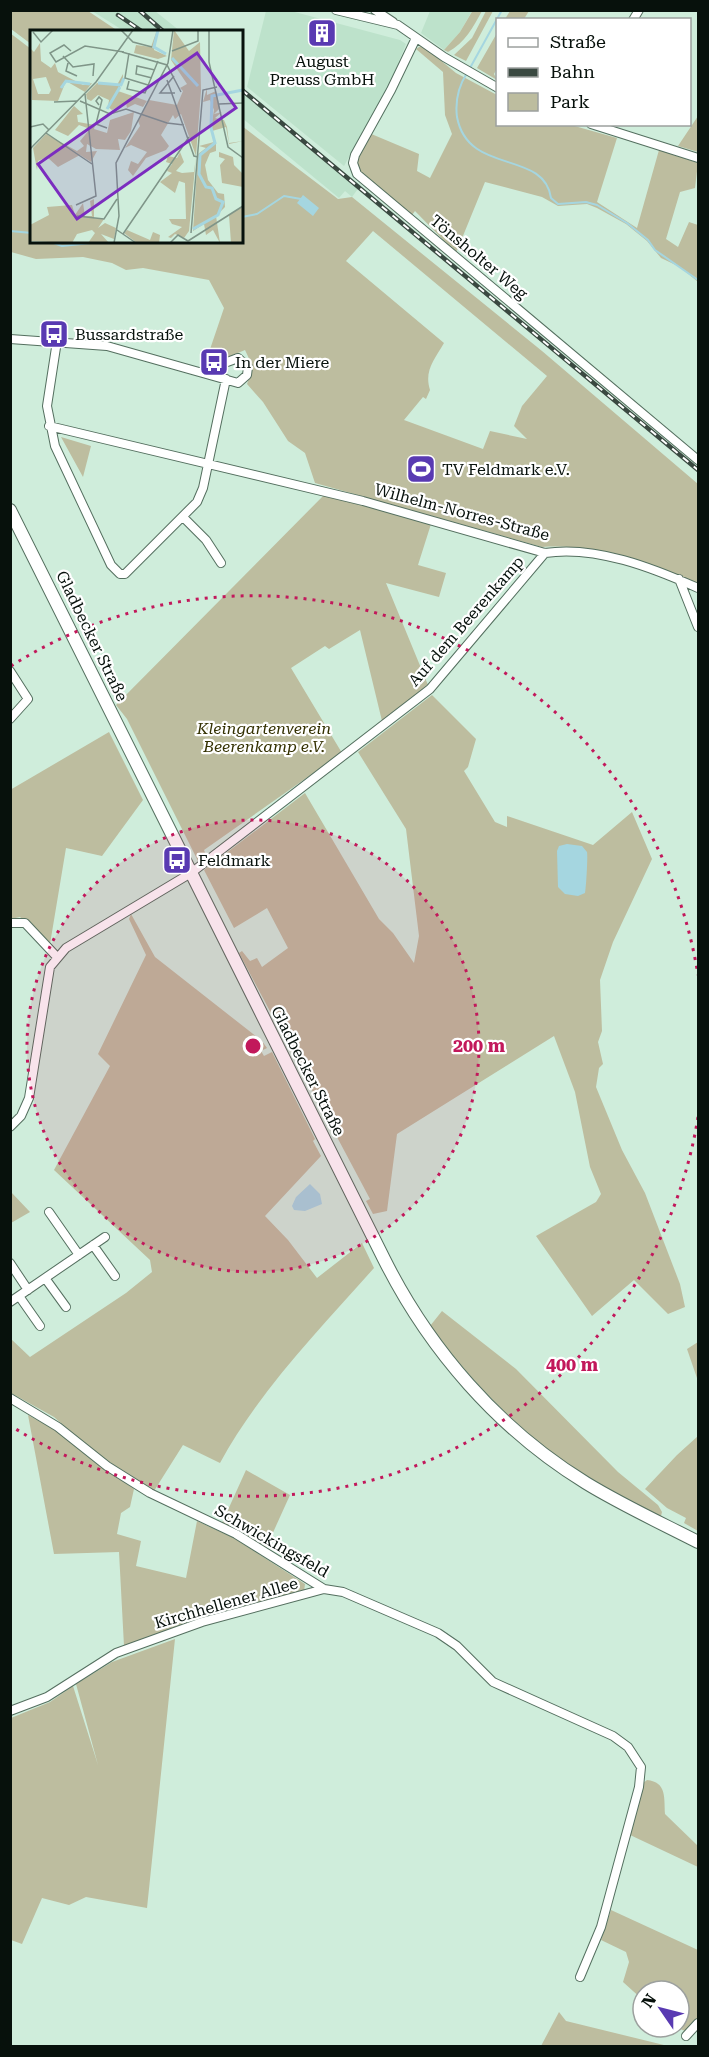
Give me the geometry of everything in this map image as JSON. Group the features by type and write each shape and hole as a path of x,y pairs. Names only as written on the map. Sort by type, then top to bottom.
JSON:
{"main road":[{"name":"Gladbecker Straße","path":"10,510 396,1284 423,1328 461,1376 537,1449 615,1500 699,1542"}],"street":[{"path":"375,10 496,87"},
{"path":"340,11 398,25"},
{"name":"Tönsholter Weg","path":"416,38 392,90 354,155 353,163 357,174 699,460"},
{"path":"597,126 699,158"},
{"path":"10,339 107,346 204,371 238,383 247,375 248,367 238,358 204,371"},
{"path":"57,341 48,392 49,426 55,446 115,571 125,574 184,518 197,502 203,488 226,379"},
{"path":"49,426 207,462"},
{"name":"Wilhelm-Norres-Straße","path":"207,462 355,499 545,553 563,550 613,558 679,579 699,588"},
{"path":"184,518 206,540 221,563"},
{"name":"Auf dem Beerenkamp","path":"57,957 66,948 191,873 430,690 545,553"},
{"path":"679,579 699,627"},
{"path":"10,671 28,699 10,719"},
{"path":"10,923 25,923 57,957 50,967 29,1098 21,1116 10,1127"},
{"path":"49,1212 80,1255"},
{"path":"10,1302 105,1237"},
{"path":"93,1245 115,1276"},
{"path":"10,1263 28,1290"},
{"path":"45,1278 66,1307"},
{"path":"19,1296 40,1326"},
{"name":"Schwickingsfeld","path":"10,1398 58,1427 98,1460 150,1493 236,1534 324,1589 343,1592 438,1633 456,1646 493,1682 595,1726 613,1736 636,1757 641,1767 639,1787 601,1927 580,1977"},
{"name":"Kirchhellener Allee","path":"10,1712 47,1697 116,1653 202,1623 324,1589"}],"shaded area":[{"path":"430,10 472,11 460,32 444,50 421,33"},
{"path":"92,11 155,11 179,30 122,30"},
{"path":"266,11 291,11 400,40 406,44 389,86 344,166 247,87"},
{"path":"243,88 360,186 352,197 345,191 339,198 243,119"}],"green space":[{"path":"473,10 482,11 468,34 448,52 444,50 460,32"},
{"path":"510,10 529,11 525,18 506,18"},
{"path":"10,11 88,11 116,30 30,30 30,43 11,29"},
{"path":"486,11 493,11 466,61 454,55 472,38"},
{"path":"10,33 30,48 30,243 243,243 243,127 338,199 352,197 542,351 698,484 698,585 622,557 583,548 542,547 315,483 305,453 288,441 263,402 247,384 253,367 245,350 209,365 205,364 224,308 209,280 143,268 126,270 112,263 83,257 36,259 11,252","holes":["373,231 547,376 522,406 514,426 527,439 490,431 483,449 404,420 423,397 426,399 430,390 429,371 444,343 346,261"]},
{"path":"496,35 494,74 496,79 477,68"},
{"path":"422,45 456,73 496,94 496,126 575,126 617,138 597,202 637,228 659,150 698,163 695,188 680,192 666,239 678,247 689,222 698,225 698,282 680,267 661,258 647,241 626,224 597,208 587,204 558,206 542,197 485,182 456,253 415,211 412,215 363,177 356,161 369,133 419,154 417,171 430,178 452,134 445,115 443,72 416,49"},
{"path":"698,116 698,152 678,146"},
{"path":"61,437 91,446 83,477"},
{"name":"Kleingartenverein Beerenkamp e.V.","path":"324,495 431,524 418,565 446,573 439,597 386,583 428,685 382,721 360,630 329,649 325,646 291,668 342,753 204,850 207,858 199,863 127,719 116,705"},
{"path":"432,695 476,739 468,767 464,771 495,822 507,827 507,816 593,845 632,812 652,859 613,942 600,980 602,1031 598,1042 603,1064 599,1068 596,1087 622,1150 645,1193 680,1284 685,1307 668,1314 634,1280 592,1316 536,1236 596,1202 601,1194 590,1167 575,1092 554,1036 397,1134 387,1211 373,1214 366,1201 370,1199 239,953 242,951 250,961 257,958 262,967 288,948 267,908 234,928 204,870 305,793 379,919 393,933 414,963 419,936 406,829 358,752"},
{"path":"109,732 143,800 102,856 66,848 50,944 20,917 11,919 10,790"},
{"path":"131,914 155,957 262,1041 267,1048 261,1051 264,1056 272,1052 315,1139 313,1141 321,1156 265,1216 288,1240 317,1278 362,1243 374,1268 253,1410 220,1463 183,1445 154,1491 93,1452 54,1417 11,1393 10,1338 30,1357 126,1293 152,1272 150,1260 54,1170 110,1066 98,1054 146,955 129,919"},
{"path":"11,1192 30,1212 10,1223"},
{"path":"442,1311 516,1369 618,1472 658,1505 662,1512 661,1516 595,1482 568,1464 493,1401 430,1326"},
{"path":"698,1342 698,1381 687,1349"},
{"path":"28,1415 57,1431 134,1489 130,1507 121,1513 117,1534 141,1541 136,1566 186,1578 197,1521 234,1538 305,1584 304,1592 124,1646 119,1552 54,1554"},
{"path":"698,1436 698,1531 684,1523 686,1518 667,1508 645,1489"},
{"path":"246,1470 290,1495 266,1548 222,1523"},
{"path":"175,1639 147,1908 86,1897 69,1905 42,1898 22,1944 11,1940 11,1718 50,1702 73,1686 98,1765 76,1684 112,1662"},
{"path":"647,1780 661,1787 665,1814 698,1846 698,1867 628,1834 642,1784"},
{"path":"611,1910 698,1950 698,2022 691,2028 691,1979 631,1979 631,1989 623,1982 629,1962 626,1952 601,1940"},
{"path":"559,2012 566,2021 631,2037 631,2039 668,2046 541,2046"}],"water":[{"path":"303,195 319,208 313,216 297,203"},
{"path":"567,844 582,846 587,852 585,893 578,896 565,894 558,887 557,851 559,846"},
{"path":"310,1184 320,1194 322,1204 305,1211 294,1210 292,1206 296,1197"}],"waterway":[{"path":"498,18 502,10"},
{"path":"470,68 496,21"},
{"path":"467,73 458,94 457,117 464,135 475,148 535,173 545,183 551,198 558,204 586,202 597,205 627,223 648,240 655,250 698,280"},
{"path":"243,217 257,214 284,196 301,199"},
{"path":"10,231 30,233"},
{"path":"54,243 62,246 90,243"}],"railway":[{"path":"139,10 162,30"},
{"path":"118,15 140,30"},
{"path":"243,91 698,470"}],"place":[{"name":"August Preuss GmbH","path":"322,33"},
{"name":"Bussardstraße","path":"54,334"},
{"name":"In der Miere","path":"214,362"},
{"name":"TV Feldmark e.V.","path":"421,469"},
{"name":"Feldmark","path":"177,860"}]}
